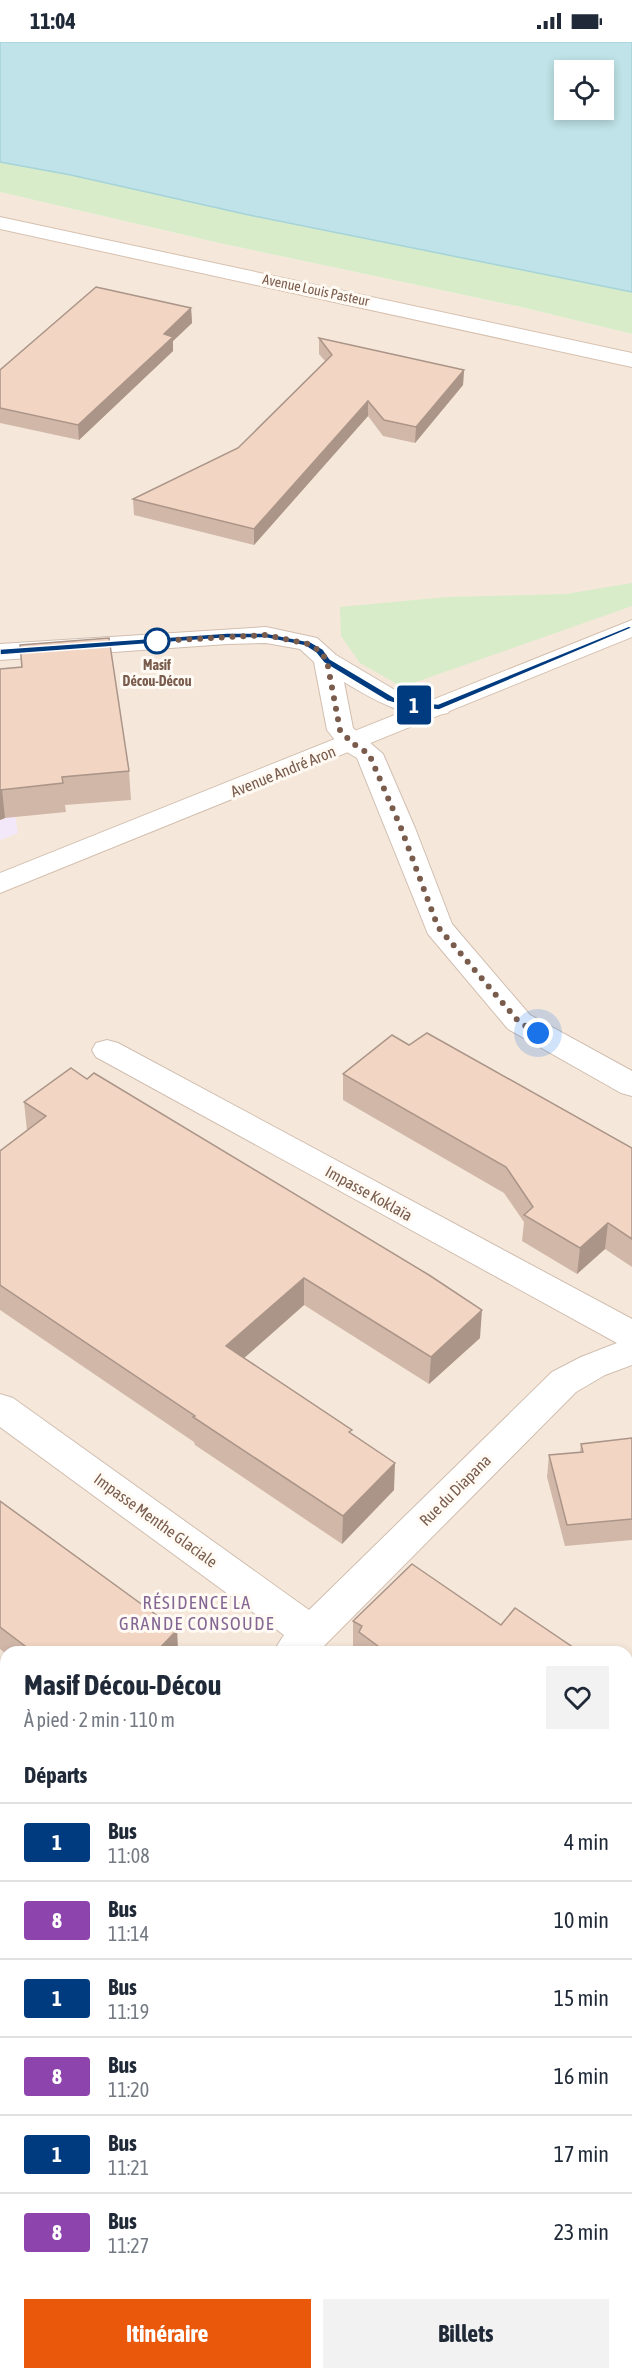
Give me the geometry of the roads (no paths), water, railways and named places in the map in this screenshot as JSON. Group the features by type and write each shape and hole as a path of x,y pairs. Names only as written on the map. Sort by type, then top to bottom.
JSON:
{"street":[{"name":"Avenue Louis Pasteur","path":"0,223 632,360"},
{"name":"Avenue André Aron","path":"0,884 632,628"},
{"path":"0,652 266,635 308,644 320,651 327,661 391,699 404,704 439,707"},
{"path":"327,661 340,730 352,743 369,754 401,828 438,927 519,1022 632,1085"},
{"name":"Impasse Koklaïa","path":"107,1050 632,1335"},
{"name":"Rue du Diapana","path":"301,1642 564,1382 593,1366 632,1351"},
{"name":"Impasse Menthe Glaciale","path":"0,1408 301,1642"}],"water":[{"path":"0,42 632,42 632,292 249,215 71,175 0,162"}],"place":[{"name":"Masif Décou-Décou","path":"157,641"}],"district":[{"name":"RÉSIDENCE LA GRANDE CONSOUDE","path":"197,1612"}]}
